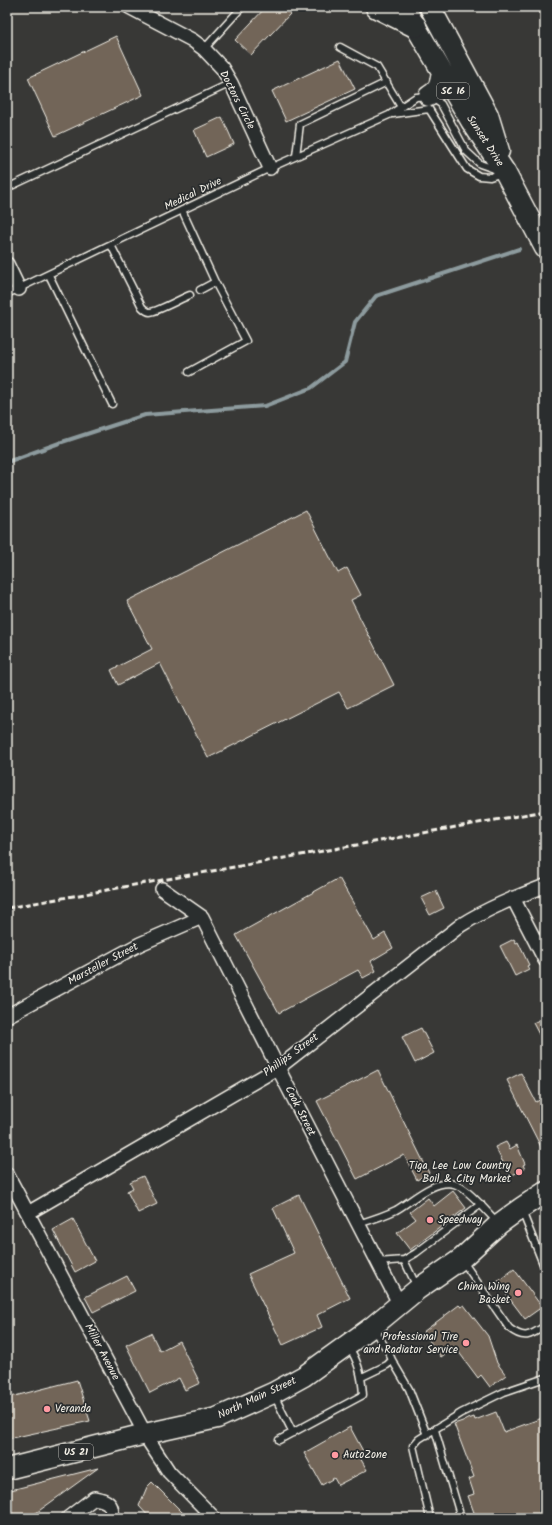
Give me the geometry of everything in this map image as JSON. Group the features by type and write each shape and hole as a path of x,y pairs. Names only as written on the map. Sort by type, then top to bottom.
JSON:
{"highway":[{"path":"377,7 415,26"}],"main road":[{"name":"Sunset Drive","path":"404,7 471,121 506,172 545,248"},
{"name":"Sunset Drive","path":"430,7 488,116 506,172"},
{"path":"429,96 436,92 442,72"},
{"name":"North Main Street","path":"7,1469 145,1434 217,1418 273,1393 304,1376 372,1327 418,1289 462,1259 499,1224 545,1192"}],"street":[{"name":"Doctors Circle","path":"129,7 192,40 204,49 222,68 231,83 270,168"},
{"path":"7,264 19,289"},
{"name":"Phillips Street","path":"28,1212 278,1068 461,925 479,914 513,898 545,886"},
{"name":"Cook Street","path":"162,889 202,917 400,1304"},
{"path":"513,898 545,960"},
{"name":"Marsteller Street","path":"7,1016 140,944 202,917"},
{"name":"Miller Avenue","path":"7,1174 145,1434 169,1472 210,1517"},
{"path":"68,1518 94,1498 103,1499 109,1502 112,1509 112,1517"}],"lane":[{"path":"204,49 242,7"},
{"path":"340,47 377,67 401,107"},
{"path":"296,156 300,124 387,82"},
{"path":"7,188 231,83"},
{"path":"429,96 441,104 466,151 480,164 506,172"},
{"name":"Medical Drive","path":"7,294 270,168 389,115 416,97 429,96"},
{"name":"Medical Drive","path":"389,115 430,109 467,169 480,176 490,177 506,172"},
{"path":"182,210 215,282 246,341 190,372"},
{"path":"111,245 142,307 150,313 190,295"},
{"path":"48,275 112,404"},
{"path":"200,290 215,282"},
{"path":"358,1224 392,1212 424,1191 439,1185 454,1184 481,1204 499,1224"},
{"path":"378,1262 404,1260 416,1253 481,1204"},
{"path":"521,1208 545,1269"},
{"path":"462,1259 509,1328 517,1334 526,1336 535,1333 545,1326"},
{"path":"404,1260 418,1289"},
{"path":"372,1327 388,1351 409,1389 427,1435"},
{"path":"279,1440 363,1395 362,1376 352,1353 346,1345"},
{"path":"362,1376 387,1365 392,1360"},
{"path":"430,1518 413,1446 419,1439 461,1413 504,1392 545,1378"},
{"path":"273,1393 293,1433"},
{"path":"435,1430 461,1518"}],"building":[{"path":"266,7 283,7 290,14 251,55 235,40"},
{"path":"116,36 143,95 55,136 28,78"},
{"path":"340,59 355,89 286,121 272,91"},
{"path":"222,117 234,144 206,157 194,130"},
{"path":"306,510 338,573 347,568 361,595 351,600 394,685 348,708 339,692 208,758 160,663 118,685 111,670 152,649 127,601"},
{"path":"339,878 374,940 385,933 393,948 371,961 376,971 363,978 358,970 279,1013 236,935"},
{"path":"436,891 444,908 430,915 421,898"},
{"path":"514,939 516,943 518,942 529,965 527,966 529,969 515,976 500,946"},
{"path":"545,1017 545,1046 533,1023"},
{"path":"421,1028 434,1053 415,1063 402,1037"},
{"path":"378,1070 429,1173 417,1180 404,1155 357,1179 317,1101"},
{"path":"521,1073 536,1102 545,1097 545,1155 507,1080"},
{"path":"506,1142 510,1149 517,1145 525,1164 523,1165 525,1169 510,1176 495,1147"},
{"path":"143,1176 157,1204 138,1213 127,1191 133,1188 130,1182"},
{"path":"453,1191 466,1208 410,1250 397,1233 416,1219 410,1212 428,1198 434,1206"},
{"path":"299,1195 350,1298 317,1315 322,1327 283,1345 248,1274 294,1253 273,1208"},
{"path":"73,1219 95,1261 75,1272 53,1230"},
{"path":"514,1269 542,1307 525,1319 497,1282"},
{"path":"127,1276 135,1291 93,1312 85,1297"},
{"path":"459,1305 461,1307 464,1305 488,1336 497,1363 506,1375 490,1387 481,1375 478,1378 455,1347 441,1357 423,1332"},
{"path":"151,1333 160,1351 179,1341 200,1383 185,1390 179,1378 150,1393 126,1345"},
{"name":"Veranda","path":"77,1380 90,1421 7,1439 7,1398"},
{"path":"496,1412 504,1432 545,1417 545,1518 476,1518 468,1496 474,1494 469,1479 474,1477 454,1424 474,1417 475,1420"},
{"path":"350,1427 364,1453 359,1456 367,1470 338,1485 334,1478 322,1485 304,1453"},
{"path":"98,1468 29,1518 7,1518 7,1491"},
{"path":"152,1482 188,1518 150,1518 139,1506 147,1487"}],"waterway":[{"path":"7,462 62,442 145,415 265,406 311,388 345,362 355,322 376,296 519,249"}],"railway":[{"path":"7,908 545,811"}],"place":[{"name":"Tiga Lee Low Country Boil & City Market","path":"519,1172"},
{"name":"Speedway","path":"430,1220"},
{"name":"China Wing Basket","path":"518,1293"},
{"name":"Professional Tire and Radiator Service","path":"466,1343"},
{"name":"Veranda","path":"47,1409"},
{"name":"AutoZone","path":"335,1455"}]}
